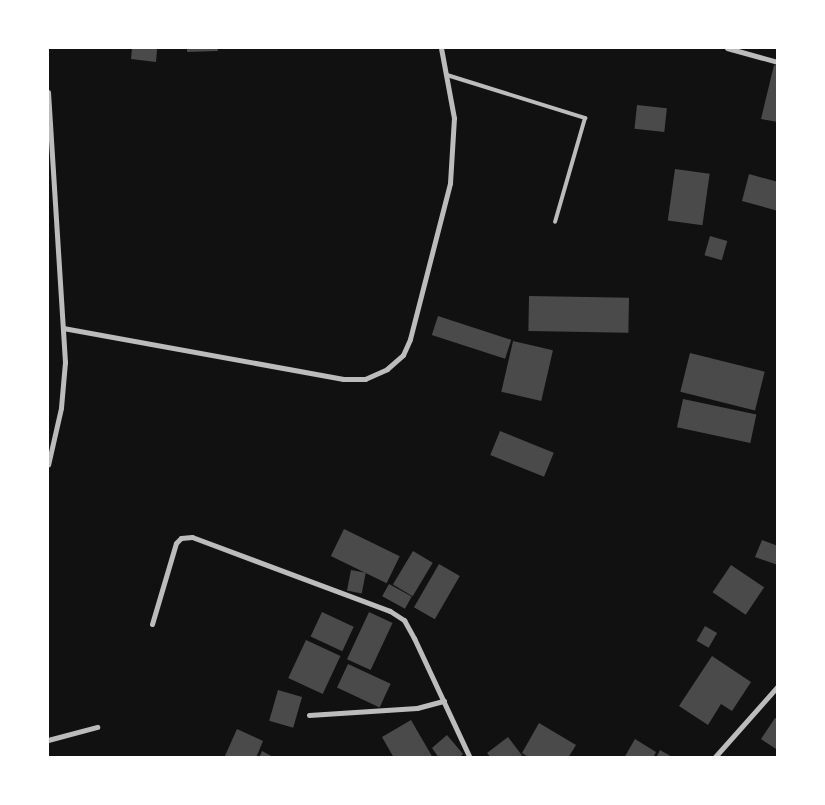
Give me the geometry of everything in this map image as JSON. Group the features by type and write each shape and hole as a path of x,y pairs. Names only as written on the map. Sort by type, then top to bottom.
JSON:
{"street":[{"path":"63,328 343,379 365,379 387,369 402,355 410,338 450,183 454,118 441,48"},
{"path":"727,48 778,62"},
{"path":"48,92 65,362 61,408 48,465"},
{"path":"152,624 176,543 181,538 192,537 390,611 404,620 470,758"},
{"path":"714,758 778,686"},
{"path":"309,716 417,708 444,701"},
{"path":"48,740 97,727"}],"lane":[{"path":"446,75 585,118 555,222"}],"building":[{"path":"132,48 157,49 156,62 131,59"},
{"path":"187,48 217,48 218,51 187,52"},
{"path":"774,65 778,66 778,122 761,119"},
{"path":"637,105 667,108 664,132 634,129"},
{"path":"675,169 710,174 702,225 668,220"},
{"path":"749,174 778,182 778,211 742,201"},
{"path":"710,236 727,241 722,260 704,255"},
{"path":"529,296 629,298 628,333 528,331"},
{"path":"438,316 511,340 505,359 432,335"},
{"path":"513,341 553,350 541,401 501,392"},
{"path":"690,353 765,372 755,410 680,392"},
{"path":"683,399 756,415 750,443 677,427"},
{"path":"500,431 554,453 544,477 490,455"},
{"path":"344,529 400,556 387,583 331,556"},
{"path":"762,540 778,546 778,565 755,557"},
{"path":"413,551 433,563 413,596 393,584"},
{"path":"439,564 460,576 435,619 414,607"},
{"path":"731,565 764,587 746,615 713,592"},
{"path":"351,570 366,573 362,593 347,591"},
{"path":"389,584 412,597 405,609 382,596"},
{"path":"322,612 354,627 342,651 311,636"},
{"path":"369,612 393,623 371,670 347,659"},
{"path":"705,626 717,633 709,648 696,641"},
{"path":"306,640 340,656 323,694 288,678"},
{"path":"712,656 751,682 732,711 721,704 708,725 679,706"},
{"path":"348,664 391,684 380,707 337,688"},
{"path":"278,690 302,697 293,728 269,721"},
{"path":"775,718 778,719 776,749 761,739"},
{"path":"411,720 433,758 394,758 382,737"},
{"path":"539,723 576,745 568,758 530,758 522,753"},
{"path":"237,729 263,741 256,758 224,758"},
{"path":"447,735 463,754 459,758 439,758 432,748"},
{"path":"508,737 524,758 491,758 487,753"},
{"path":"635,739 656,752 653,758 624,758"},
{"path":"660,750 674,758 656,758"},
{"path":"262,751 275,758 259,758"}]}
